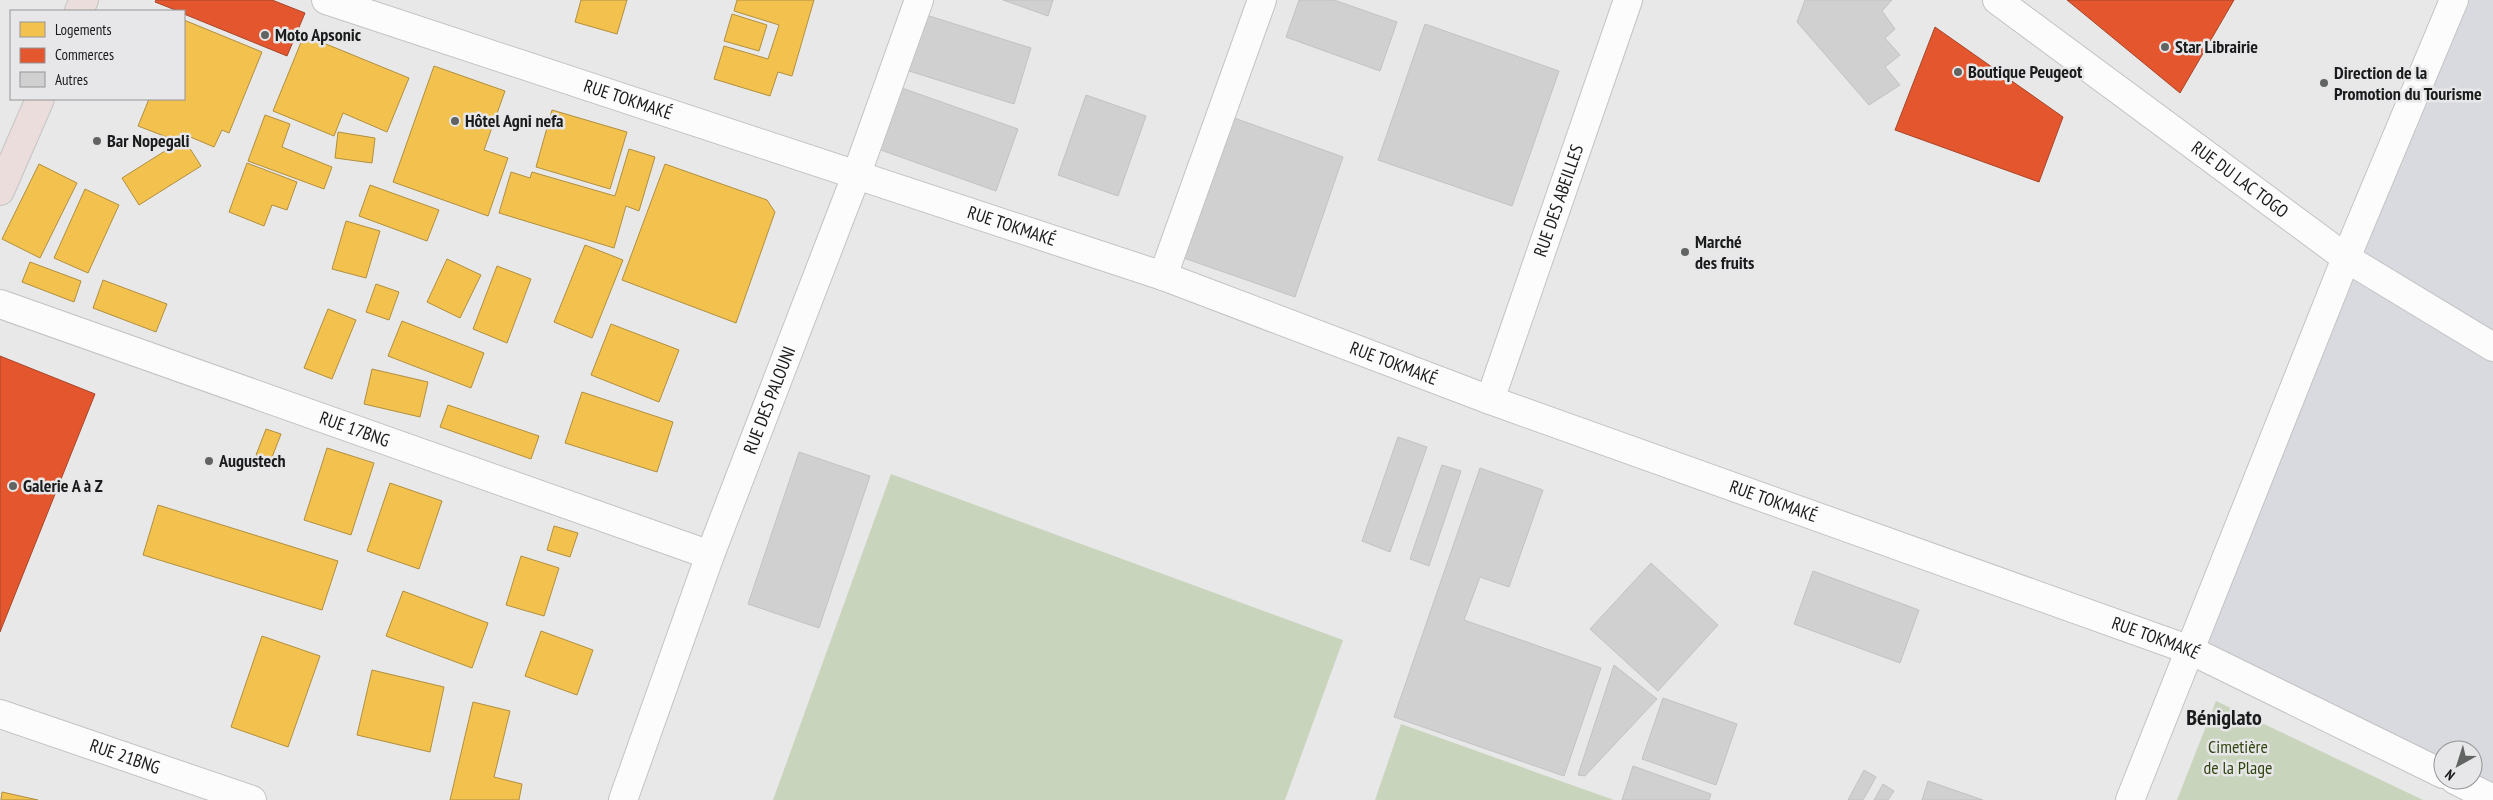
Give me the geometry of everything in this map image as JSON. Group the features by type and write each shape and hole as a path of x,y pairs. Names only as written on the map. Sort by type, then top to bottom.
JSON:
{"highway":[{"path":"0,191 40,100"}],"street":[{"name":"RUE TOKMAKÉ","path":"326,0 1163,276 1490,400 2190,650 2433,769"},
{"name":"RUE DES PALOUNI","path":"623,800 710,555 856,176 919,0"},
{"path":"1163,276 1262,0"},
{"name":"RUE DES ABEILLES","path":"1490,400 1628,0"},
{"name":"RUE DU LAC TOGO","path":"1997,0 2346,258 2493,347"},
{"path":"2130,800 2346,258 2454,0"},
{"name":"RUE 17BNG","path":"0,304 710,555"},
{"name":"RUE 21BNG","path":"0,714 252,800"},
{"path":"2475,790 2493,799"}],"shaded area":[{"path":"2457,0 2493,0 2493,790 2483,785 2483,740 2433,740 2433,761 2198,651"}],"green space":[{"path":"891,474 1343,640 1285,800 773,800"},
{"name":"Cimetière de la Plage","path":"2216,701 2423,800 2177,800"},
{"path":"1401,724 1614,800 1375,800"}],"building: Logements":[{"path":"581,0 627,0 617,34 575,22"},
{"path":"737,0 814,0 792,76 778,72 770,96 714,79 724,46 768,59 779,25 734,11"},
{"path":"732,14 767,25 759,51 724,41"},
{"path":"185,20 262,52 229,133 222,130 214,147 181,133 177,141 138,126 149,100 185,100"},
{"path":"304,35 409,78 387,132 343,113 334,136 273,111"},
{"name":"Hôtel Agni nefa","path":"434,66 505,91 484,150 508,158 488,216 393,182"},
{"path":"552,110 627,132 610,189 536,167"},
{"path":"265,115 290,124 282,147 332,167 324,189 248,161"},
{"path":"338,132 375,138 372,163 335,158"},
{"path":"184,139 201,166 139,205 122,178"},
{"path":"629,149 655,157 639,211 626,206 614,248 499,213 511,172 530,178 532,172 615,196"},
{"path":"247,163 297,182 287,210 272,205 264,226 229,212"},
{"path":"39,164 77,183 40,258 2,239"},
{"path":"665,164 767,200 775,212 736,323 622,280"},
{"path":"370,185 439,210 427,241 359,216"},
{"path":"85,189 119,205 88,273 54,258"},
{"path":"346,221 380,231 366,278 332,269"},
{"path":"585,245 623,260 592,338 554,322"},
{"path":"447,259 481,275 460,318 427,302"},
{"path":"30,262 81,281 74,302 22,282"},
{"path":"497,266 531,279 507,343 473,329"},
{"path":"103,280 167,304 156,332 93,308"},
{"path":"376,284 399,292 389,320 366,312"},
{"path":"328,309 356,320 332,379 304,368"},
{"path":"402,321 484,353 471,388 388,356"},
{"path":"611,324 679,350 659,402 591,375"},
{"path":"372,369 428,382 420,417 364,404"},
{"path":"582,392 673,422 657,472 565,443"},
{"path":"448,405 539,436 531,459 440,427"},
{"path":"266,429 281,434 271,460 256,455"},
{"path":"327,448 374,463 351,535 304,520"},
{"path":"390,483 442,501 419,569 367,551"},
{"path":"158,505 338,561 322,610 143,555"},
{"path":"554,526 578,533 570,557 547,550"},
{"path":"521,556 559,568 544,616 506,605"},
{"path":"403,591 488,623 472,668 386,636"},
{"path":"541,631 593,650 577,695 525,676"},
{"path":"262,636 320,656 288,747 231,727"},
{"path":"372,670 444,687 430,752 357,735"},
{"path":"473,702 510,711 494,777 522,784 519,800 450,800"},
{"path":"2,792 38,800 1,800"}],"building: Commerces":[{"name":"Moto Apsonic","path":"156,0 272,0 305,13 287,56 185,14 185,10 175,10 155,2"},
{"name":"Star Librairie","path":"2067,0 2234,0 2180,93"},
{"name":"Boutique Peugeot","path":"1935,27 2063,117 2039,182 1895,130"},
{"path":"0,356 95,394 0,632"}],"building: Autres":[{"path":"1003,0 1053,0 1048,16"},
{"path":"1299,0 1334,0 1397,22 1380,71 1286,37"},
{"path":"1805,0 1892,0 1882,11 1895,29 1885,38 1900,55 1885,67 1900,85 1869,105 1797,22"},
{"path":"923,14 1031,48 1014,104 906,70"},
{"path":"1425,24 1559,71 1512,206 1378,160"},
{"path":"899,87 1018,129 996,191 878,149"},
{"path":"1086,95 1146,116 1118,196 1058,175"},
{"path":"1226,115 1343,157 1295,297 1178,256"},
{"path":"1398,437 1427,447 1390,552 1362,541"},
{"path":"799,452 870,476 819,628 748,604"},
{"path":"1442,465 1461,471 1429,566 1410,559"},
{"path":"1480,468 1543,490 1509,587 1480,577 1464,620 1601,668 1564,776 1394,717"},
{"path":"1651,563 1718,625 1658,691 1590,629"},
{"path":"1813,571 1919,610 1900,663 1794,624"},
{"path":"1614,665 1657,699 1585,776 1578,775"},
{"path":"1663,698 1737,724 1716,785 1642,759"},
{"path":"1633,766 1711,794 1709,800 1622,800"},
{"path":"1864,770 1876,777 1863,800 1848,800"},
{"path":"1928,781 1983,800 1922,800"},
{"path":"1883,784 1894,791 1888,800 1874,800"}],"place":[{"name":"Moto Apsonic","path":"265,35"},
{"name":"Star Librairie","path":"2165,47"},
{"name":"Boutique Peugeot","path":"1958,72"},
{"name":"Direction de la Promotion du Tourisme","path":"2324,83"},
{"name":"Hôtel Agni nefa","path":"455,121"},
{"name":"Bar Nopegali","path":"97,141"},
{"name":"Marché des fruits","path":"1685,252"},
{"name":"Augustech","path":"209,461"},
{"name":"Galerie A à Z","path":"13,486"}],"district":[{"name":"Béniglato","path":"2224,717"}]}
